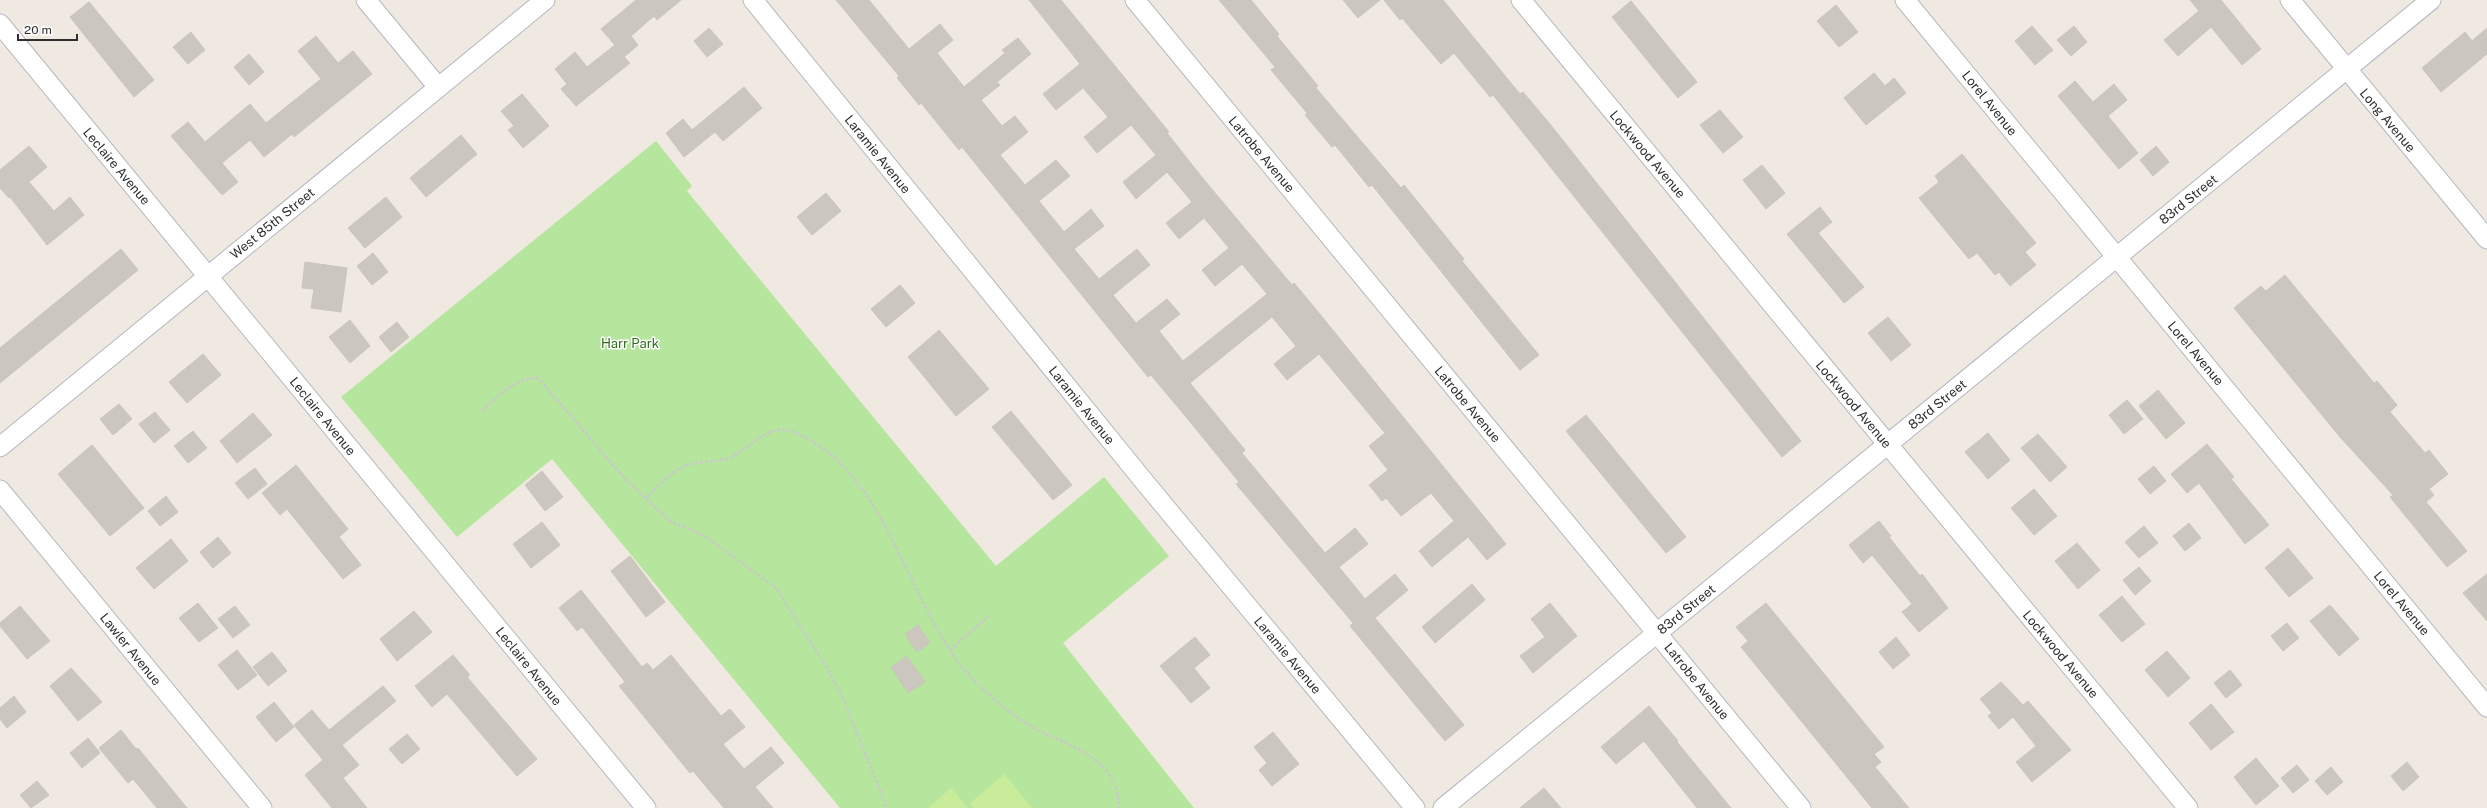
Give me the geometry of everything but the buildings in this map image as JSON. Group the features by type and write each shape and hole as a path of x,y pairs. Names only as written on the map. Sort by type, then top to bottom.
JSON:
{"street":[{"path":"366,0 438,86"},
{"name":"West 85th Street","path":"0,447 438,86 545,0"},
{"name":"Laramie Avenue","path":"752,0 1152,491 1415,808"},
{"name":"Latrobe Avenue","path":"1135,0 1801,808"},
{"name":"Lockwood Avenue","path":"1521,0 2188,808"},
{"name":"Lorel Avenue","path":"1905,0 2487,707"},
{"name":"Long Avenue","path":"2290,0 2487,239"},
{"name":"83rd Street","path":"1443,808 2431,0"},
{"name":"Leclaire Avenue","path":"0,24 646,808"},
{"name":"Lawler Avenue","path":"0,490 262,808"}],"path":[{"path":"482,411 514,384 523,379 538,378 627,481 647,497 670,521 704,536 763,578 780,594 827,668 844,701 887,808"},
{"path":"647,497 680,469 690,464 728,458 774,431 788,430 816,443 857,481 873,505 930,617 950,650 968,674 1012,715 1099,761 1116,789 1119,808"},
{"path":"950,650 989,616"}],"green space":[{"name":"Harr Park","path":"656,141 692,186 687,191 996,566 1104,477 1169,556 1063,643 1194,808 840,808 552,459 457,537 341,397"},
{"path":"1004,774 1032,808 974,808 970,803"},
{"path":"951,788 968,808 928,808"}]}
